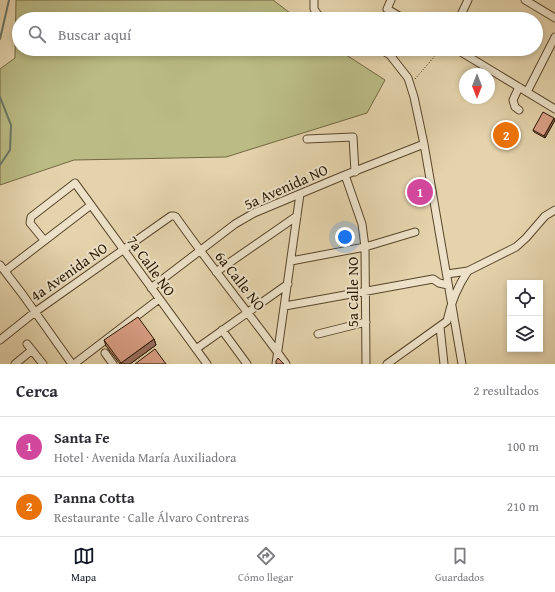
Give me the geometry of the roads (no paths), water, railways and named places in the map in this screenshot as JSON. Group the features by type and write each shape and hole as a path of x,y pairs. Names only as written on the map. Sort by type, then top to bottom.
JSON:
{"street":[{"path":"314,0 314,9 316,12"},
{"path":"391,0 387,9 392,12"},
{"path":"462,12 468,0"},
{"path":"525,0 555,18"},
{"path":"527,92 555,37"},
{"path":"391,56 408,78 424,144 462,364"},
{"path":"468,56 555,109"},
{"path":"519,87 513,100 515,106 520,110"},
{"path":"307,139 353,137 355,172"},
{"name":"5a Avenida NO","path":"151,288 235,224 254,213 424,144"},
{"name":"5a Calle NO","path":"345,175 362,224 366,247 366,364"},
{"name":"7a Calle NO","path":"44,240 30,223 31,217 76,183 123,250 207,364"},
{"path":"276,364 300,194"},
{"path":"91,205 3,268 73,364 159,299"},
{"path":"447,274 468,271 521,243 546,216 555,210"},
{"name":"4a Avenida NO","path":"0,340 35,312 171,216 174,216"},
{"name":"6a Calle NO","path":"174,216 216,272 248,311 286,364"},
{"path":"216,272 297,216"},
{"path":"291,261 366,247 415,232"},
{"path":"387,364 447,321 451,301 460,282 468,271"},
{"path":"284,306 433,279 439,283 448,285"},
{"path":"196,348 288,284"},
{"path":"318,334 366,322"},
{"path":"440,327 444,364"},
{"path":"222,330 246,364"},
{"path":"27,344 43,364"},
{"path":"15,364 32,350"},
{"path":"105,353 113,364"}],"waterway":[{"path":"0,39 9,0"},
{"path":"0,97 11,125 10,150 0,165"}],"place":[{"name":"Panna Cotta","path":"506,135"},
{"name":"Santa Fe","path":"420,192"}]}
